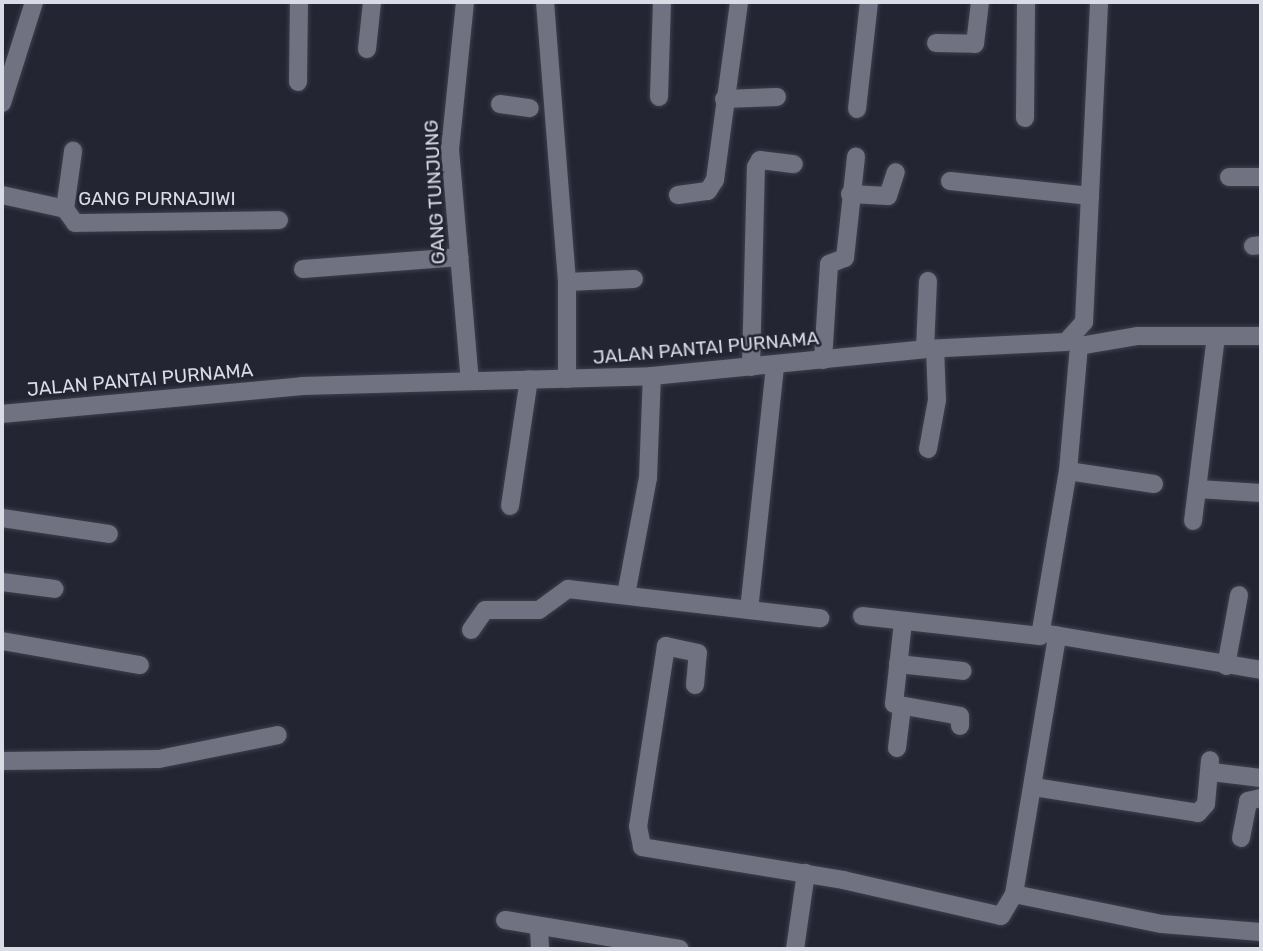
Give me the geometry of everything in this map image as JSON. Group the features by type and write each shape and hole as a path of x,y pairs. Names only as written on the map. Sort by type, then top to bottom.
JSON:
{"street":[{"path":"2,103 34,2"},
{"path":"298,82 299,2"},
{"path":"367,49 372,2"},
{"name":"GANG TUNJUNG","path":"466,2 450,128 470,381"},
{"path":"545,2 567,282 567,379"},
{"path":"659,97 662,2"},
{"path":"678,195 713,186 739,2"},
{"path":"857,109 869,2"},
{"path":"936,43 975,44 979,2"},
{"path":"1025,118 1026,2"},
{"path":"695,685 698,653 666,646 639,843 652,850 806,873 1001,916 1014,894 1034,787 1068,471 1076,342 1084,322 1099,2"},
{"path":"724,99 777,97"},
{"path":"500,104 530,108"},
{"path":"65,209 73,151"},
{"path":"823,360 830,263 845,258 856,157"},
{"path":"751,367 756,167 760,160 794,164"},
{"path":"850,194 888,196 895,172"},
{"path":"1229,177 1261,177"},
{"path":"950,181 1090,196"},
{"name":"GANG PURNAJIWI","path":"2,195 65,209 75,223 279,220"},
{"path":"303,269 460,257"},
{"path":"567,282 634,279"},
{"path":"928,449 937,400 930,349 929,281"},
{"name":"JALAN PANTAI PURNAMA","path":"2,414 302,386 652,376 930,349 1053,345 1138,336 1261,336"},
{"path":"1193,522 1216,337"},
{"path":"749,610 775,366"},
{"path":"626,595 648,478 652,376"},
{"path":"510,506 529,379"},
{"path":"1068,471 1154,484"},
{"path":"1198,489 1261,493"},
{"path":"2,518 109,534"},
{"path":"2,582 55,589"},
{"path":"471,630 485,610 539,610 565,589 820,618"},
{"path":"1226,666 1239,595"},
{"path":"862,616 1036,639 1050,634 1261,670"},
{"path":"903,622 893,700 902,709 960,716 960,726"},
{"path":"2,641 140,665"},
{"path":"898,664 963,671"},
{"path":"897,748 902,709"},
{"path":"2,761 159,759 278,734"},
{"path":"1034,787 1198,813 1206,804 1211,766 1261,778"},
{"path":"1241,838 1248,801 1261,798"},
{"path":"795,949 806,873"},
{"path":"1014,894 1162,924 1261,932"},
{"path":"505,920 540,929 680,949"},
{"path":"540,929 541,949"}]}
